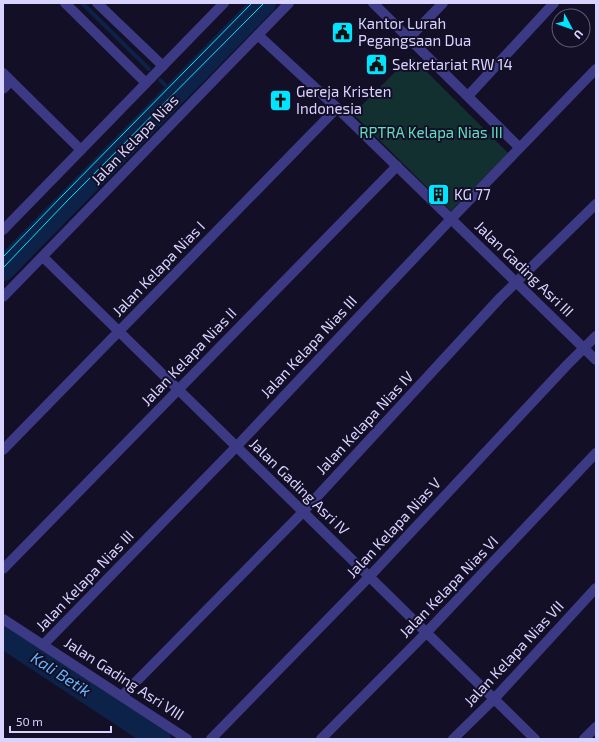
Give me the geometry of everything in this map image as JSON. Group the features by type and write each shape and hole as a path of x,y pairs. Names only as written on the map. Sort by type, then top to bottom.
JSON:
{"street":[{"path":"65,3 146,82"},
{"path":"97,3 163,66"},
{"name":"Jalan Kelapa Nias","path":"3,230 224,3"},
{"name":"Jalan Kelapa Nias","path":"3,297 289,3"},
{"path":"373,3 519,147"},
{"path":"409,38 443,3"},
{"path":"468,96 554,3"},
{"name":"Jalan Gading Asri III","path":"258,35 337,108 596,360"},
{"name":"Jalan Kelapa Nias III","path":"43,645 236,447 519,147 596,69"},
{"path":"3,73 81,150"},
{"path":"3,89 11,81"},
{"name":"Jalan Kelapa Nias I","path":"3,450 337,108"},
{"name":"Jalan Kelapa Nias II","path":"3,569 397,166"},
{"name":"Jalan Kelapa Nias IV","path":"122,696 303,512 517,282 596,204"},
{"name":"Jalan Gading Asri IV","path":"43,257 534,739"},
{"name":"Jalan Kelapa Nias V","path":"211,739 369,577 567,365 596,336"},
{"name":"Jalan Kelapa Nias VI","path":"321,739 426,633 596,454"},
{"name":"Jalan Kelapa Nias VII","path":"453,739 494,700 596,588"},
{"name":"Jalan Gading Asri VIII","path":"3,619 187,739"},
{"path":"584,739 596,726"}],"green space":[{"name":"RPTRA Kelapa Nias III","path":"411,56 508,153 451,211 353,114"}],"waterway":[{"path":"82,3 149,69"},
{"path":"3,269 264,3"},
{"path":"160,80 175,95"},
{"name":"Kali Betik","path":"3,636 159,739"}],"tram line":[{"path":"3,257 252,3"},
{"path":"3,268 67,201 264,3"}],"place":[{"name":"Kantor Lurah Pegangsaan Dua","path":"343,33"},
{"name":"Sekretariat RW 14","path":"376,65"},
{"name":"Gereja Kristen Indonesia","path":"281,101"},
{"name":"KG 77","path":"439,195"}]}
